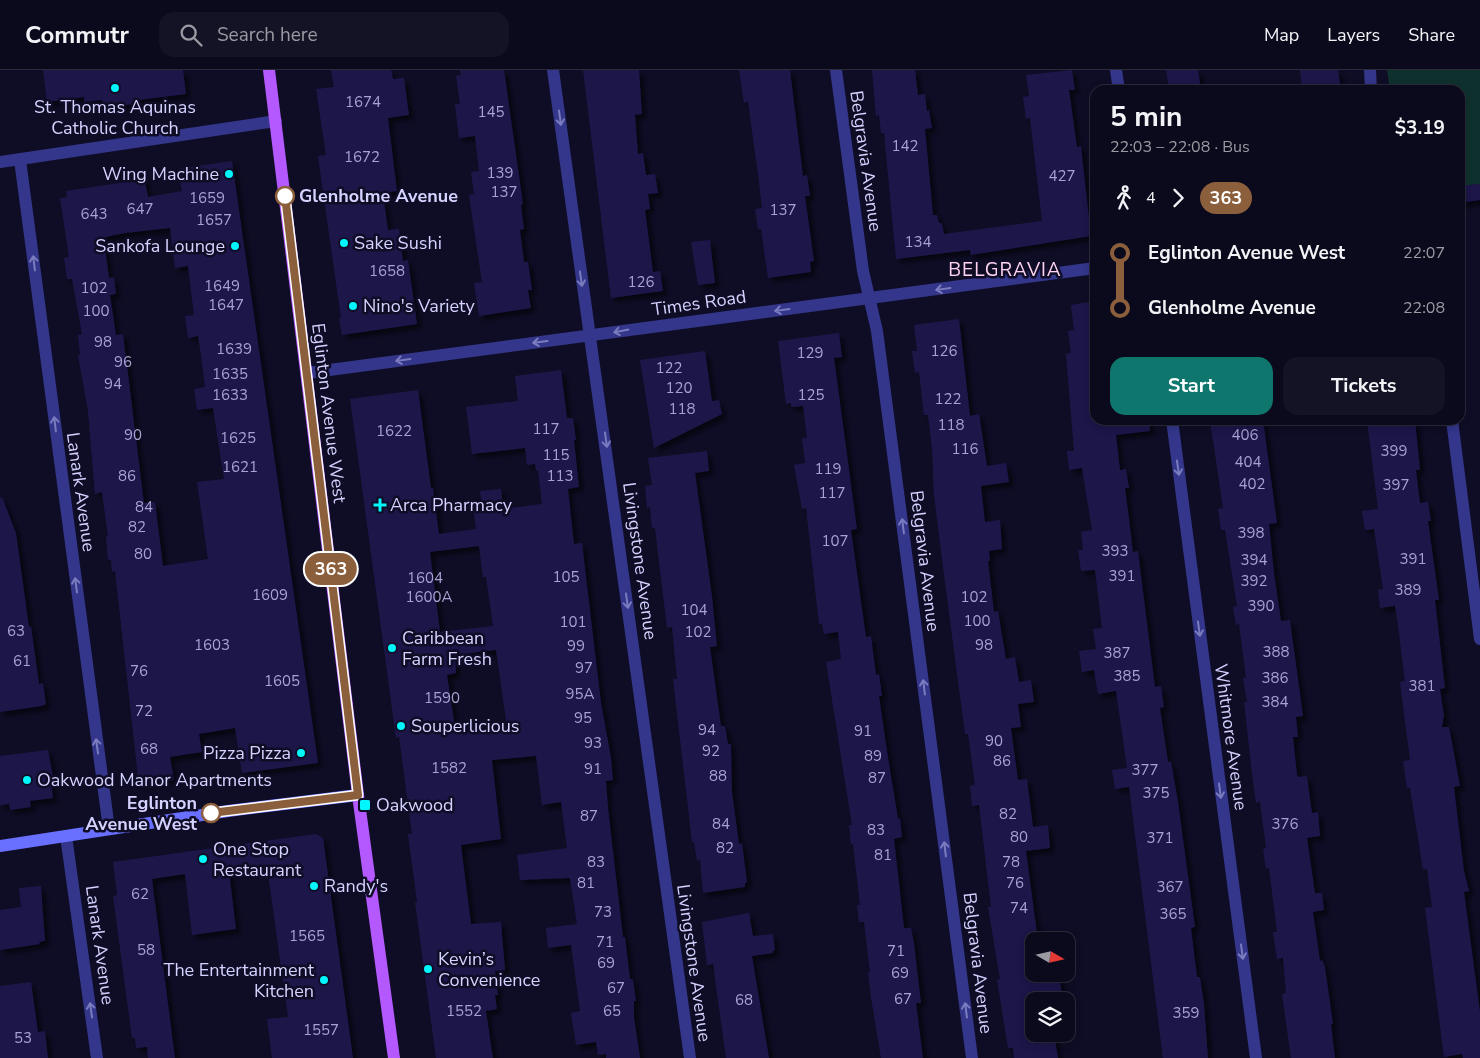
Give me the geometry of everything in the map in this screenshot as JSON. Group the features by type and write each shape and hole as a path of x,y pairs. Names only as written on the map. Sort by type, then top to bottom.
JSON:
{"main road":[{"name":"Eglinton Avenue West","path":"270,70 358,795 394,1058"}],"street":[{"name":"Livingstone Avenue","path":"553,70 589,336 596,367 690,1058"},
{"name":"Belgravia Avenue","path":"836,70 863,271 877,331 972,1058"},
{"path":"1116,70 1118,85"},
{"path":"1370,70 1372,85"},
{"path":"0,162 276,121"},
{"name":"Lanark Avenue","path":"20,160 109,829"},
{"name":"Times Road","path":"307,373 1090,269"},
{"name":"Whitmore Avenue","path":"1173,425 1256,1058"},
{"path":"1453,425 1480,639"},
{"path":"0,846 228,810 358,795"},
{"name":"Lanark Avenue","path":"66,836 97,1058"}],"green space":[{"path":"1387,70 1480,70 1480,184 1465,186 1465,85 1389,85"}],"building":[{"name":"St. Thomas Aquinas Catholic Church","path":"43,70 183,70 186,94 139,100 140,103 120,106 120,103 103,106 102,100 84,102 84,97 47,102"},
{"path":"331,70 391,70 393,79 404,78 409,115 388,118 397,191 383,193 388,230 399,229 403,261 408,260 417,324 342,335 318,156 326,155 316,89 334,87"},
{"path":"460,70 504,70 523,204 521,205 524,229 520,230 524,262 528,262 532,290 528,290 531,308 479,316 474,283 482,282 469,195 474,194 471,172 479,171 475,136 459,138 455,104 460,104 456,76 461,75"},
{"path":"583,70 639,70 642,114 635,115 638,154 643,153 646,175 655,174 658,193 648,194 650,209 645,210 653,272 660,271 663,291 611,298"},
{"path":"739,70 790,70 803,176 807,175 810,196 805,196 814,261 810,262 811,272 768,278 761,229 758,229 755,209 762,208 748,102 744,103"},
{"path":"872,70 915,70 918,95 925,94 932,128 925,129 933,215 937,215 939,223 942,223 944,234 1042,221 1030,118 1026,119 1023,97 1029,96 1026,75 1072,70 1075,90 1069,90 1077,147 1081,146 1090,236 971,255 970,250 896,259 884,133 881,133 879,115 876,116"},
{"path":"1166,70 1198,70 1200,85 1168,85"},
{"path":"1300,70 1338,70 1340,85 1302,85"},
{"path":"232,161 318,763 242,773 235,728 199,734 202,752 170,757 174,780 139,785 115,571 112,572 111,560 108,560 106,537 108,536 102,492 95,494 88,411 78,355 80,355 78,335 82,334 72,279 67,279 64,258 69,257 60,198 67,197 66,191 126,182 126,178 144,176 148,197 182,191 178,169","holes":["170,228 175,268 188,266 194,315 185,316 188,338 198,336 205,387 194,389 197,410 213,408 224,479 197,482 208,559 163,566 155,502 144,503 123,334 116,335 110,295 116,294 114,277 109,278 104,240 106,237 125,233"]},
{"path":"1480,184 1480,200 1465,202 1465,186"},
{"path":"710,240 715,283 698,285 691,242"},
{"path":"1090,302 1090,425 1149,425 1150,431 1116,435 1120,470 1126,469 1129,488 1125,488 1133,552 1138,551 1155,687 1161,686 1164,707 1160,708 1168,762 1171,761 1178,802 1195,927 1191,928 1197,977 1200,977 1204,1004 1208,1058 1163,1058 1129,787 1115,789 1112,770 1127,768 1116,691 1098,694 1094,670 1082,672 1079,651 1096,649 1093,629 1102,628 1095,570 1081,571 1078,550 1083,550 1081,532 1092,530 1082,468 1069,470 1067,451 1074,451 1066,354 1071,353 1068,331 1074,330 1071,305"},
{"path":"959,319 970,416 979,414 987,466 1006,463 1009,482 981,486 985,522 1000,520 1002,549 989,551 990,561 988,561 994,612 998,611 1006,659 1015,657 1019,682 1031,680 1034,702 1018,704 1021,727 1011,728 1018,780 1027,779 1033,827 1048,825 1050,848 1026,851 1037,932 1025,932 1025,982 1060,982 1062,992 1025,992 1025,1042 1055,1042 1058,1058 1014,1058 1013,1048 1008,1048 997,980 1000,979 988,907 991,907 979,805 972,806 970,786 975,785 968,734 965,734 943,567 934,495 932,448 928,415 924,415 919,372 915,373 912,351 917,351 914,325"},
{"path":"839,333 842,357 834,358 857,529 851,530 866,637 871,636 876,675 879,674 882,696 879,696 887,751 898,819 900,818 902,837 894,839 904,928 911,928 914,943 921,1003 916,1003 923,1058 881,1058 871,997 864,922 859,922 857,905 860,905 849,825 852,825 826,662 841,659 838,632 824,634 822,624 819,624 806,508 802,509 794,465 805,463 802,438 807,438 803,406 791,407 791,403 786,404 778,341"},
{"path":"705,351 712,401 719,400 722,414 654,448 640,360"},
{"path":"561,370 567,418 573,418 579,487 568,489 574,544 582,543 601,703 611,758 613,780 606,781 608,808 623,937 625,937 630,979 633,979 636,1001 634,1001 634,1017 640,1058 606,1058 606,1054 598,1055 596,1042 576,1045 571,1013 580,1011 571,945 548,948 546,928 577,924 570,878 520,880 517,855 567,848 561,802 542,805 536,756 492,760 501,839 461,845 471,924 501,922 505,970 495,971 498,995 495,995 497,1009 486,1011 493,1058 436,1058 415,902 417,902 408,834 412,834 399,737 396,738 350,399 418,390 439,534 476,529 473,506 482,505 480,491 501,489 503,509 542,504 538,470 536,471 535,464 527,465 525,448 472,454 466,407 518,401 515,376","holes":["479,546 483,577 486,577 493,626 440,632 430,552","496,650 507,727 456,734 447,675 456,673 455,655"]},
{"path":"1211,425 1264,425 1277,523 1269,524 1274,573 1281,621 1290,620 1303,716 1296,717 1298,737 1293,737 1297,775 1299,777 1307,776 1312,813 1318,812 1320,836 1307,838 1315,893 1322,893 1324,910 1313,912 1320,961 1322,960 1325,967 1333,1024 1331,1024 1335,1058 1291,1058 1282,994 1286,993 1283,958 1277,959 1273,932 1277,932 1269,868 1266,869 1263,849 1266,848 1260,802 1256,803 1252,774 1244,702 1247,702 1243,678 1246,678 1239,624 1236,625 1233,607 1237,606 1225,530 1221,530 1218,509 1223,508"},
{"path":"1368,425 1416,425 1420,470 1416,470 1420,503 1428,502 1431,521 1428,521 1439,600 1435,600 1445,688 1440,689 1444,715 1442,727 1449,727 1460,786 1454,787 1464,871 1469,891 1464,892 1480,1012 1480,1058 1463,1058 1462,1054 1444,1057 1425,908 1432,907 1427,869 1423,870 1410,788 1407,788 1403,761 1410,760 1400,682 1405,681 1398,625 1395,606 1380,608 1378,590 1383,589 1374,529 1365,530 1362,511 1378,509"},
{"path":"707,451 709,471 695,473 717,646 710,647 721,726 725,726 728,744 731,744 732,792 739,844 742,843 747,882 745,887 703,893 700,860 697,861 694,842 692,842 673,679 677,679 672,627 667,628 655,528 652,528 650,507 647,508 645,486 652,485 648,458"},
{"path":"2,497 16,533 39,684 43,683 46,704 0,712 0,498"},
{"name":"Oakwood Manor Apartments","path":"48,750 54,782 51,783 53,798 30,801 31,807 10,810 9,804 0,805 0,756"},
{"path":"316,834 323,838 353,1058 272,1058 267,1019 288,1017 267,866 229,871 236,929 192,935 185,874 152,879 175,1058 148,1058 147,1047 136,1048 135,1038 132,1038 113,896 117,895 113,862"},
{"path":"41,886 45,941 39,942 40,944 0,950 0,910 21,907 19,888"},
{"path":"749,913 753,936 773,934 775,950 773,953 752,956 769,1058 726,1058 713,964 707,965 702,922"},
{"path":"31,982 38,1032 45,1031 48,1058 0,1058 0,986"}],"bus line":[{"name":"363","path":"211,813 358,795 285,196"}],"place":[{"name":"St. Thomas Aquinas Catholic Church","path":"115,88"},
{"name":"Wing Machine","path":"229,174"},
{"name":"Glenholme Avenue","path":"285,196"},
{"name":"Sake Sushi","path":"344,243"},
{"name":"Sankofa Lounge","path":"235,246"},
{"name":"Nino's Variety","path":"353,306"},
{"name":"Arca Pharmacy","path":"380,505"},
{"name":"Caribbean Farm Fresh","path":"392,648"},
{"name":"Souperlicious","path":"401,726"},
{"name":"Pizza Pizza","path":"301,753"},
{"name":"Oakwood Manor Apartments","path":"27,780"},
{"name":"Oakwood","path":"365,805"},
{"name":"Eglinton Avenue West","path":"211,813"},
{"name":"One Stop Restaurant","path":"203,859"},
{"name":"Randy's","path":"314,886"},
{"name":"Kevin’s Convenience","path":"428,969"},
{"name":"The Entertainment Kitchen","path":"324,980"}],"district":[{"name":"BELGRAVIA","path":"1005,270"}]}
